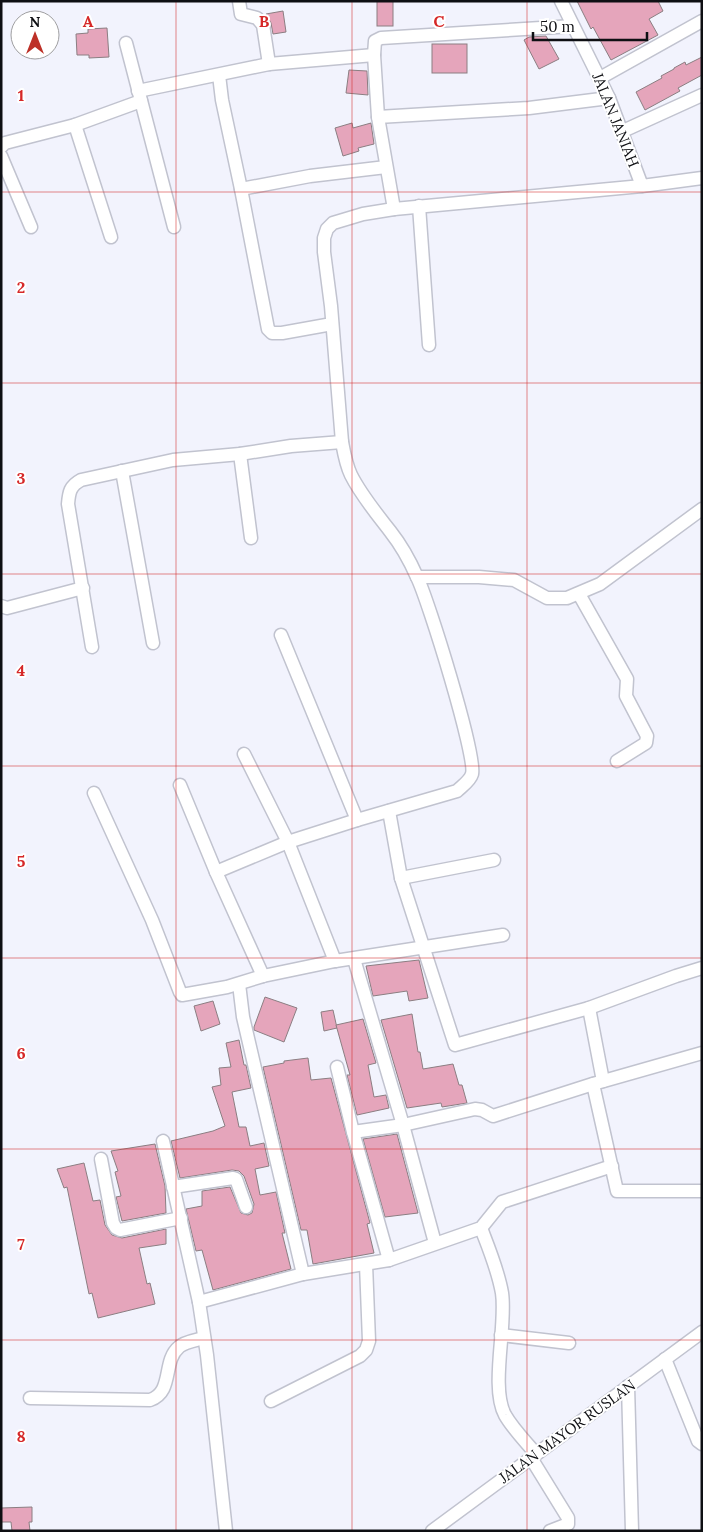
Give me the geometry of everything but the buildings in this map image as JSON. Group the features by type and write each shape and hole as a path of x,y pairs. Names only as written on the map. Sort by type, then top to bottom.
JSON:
{"street":[{"path":"239,1 241,14 257,18 263,25 269,64"},
{"name":"JALAN JANIAH","path":"562,2 609,98 623,131 642,186 702,178"},
{"path":"600,78 702,21"},
{"path":"394,208 378,117 374,55 375,41 381,38 573,26"},
{"path":"126,43 174,227"},
{"path":"1,148 5,143 75,124 140,96 219,75 269,64 374,55"},
{"path":"219,75 222,100 268,329 272,333 282,333 332,324"},
{"path":"623,131 702,94"},
{"path":"378,117 529,108 609,98"},
{"path":"75,124 111,237"},
{"path":"1,156 31,227"},
{"path":"241,189 310,176 386,167"},
{"path":"216,872 288,842 457,791 472,776 459,711 427,598 418,577 391,533 372,509 350,474 342,442 324,252 324,238 327,230 333,223 363,214 394,208 642,186"},
{"path":"419,206 429,345"},
{"path":"92,647 68,504 69,492 73,485 81,480 173,460 342,442"},
{"path":"240,454 251,538"},
{"path":"122,471 152,643"},
{"path":"418,577 478,577 514,580 547,598 567,598 600,584 702,509"},
{"path":"1,606 7,608 83,588"},
{"path":"579,594 628,679 626,696 647,736 646,743 617,761"},
{"path":"281,634 357,820"},
{"path":"244,754 288,842 335,961"},
{"path":"180,785 216,872 263,976"},
{"path":"94,793 152,920 182,995 239,984 263,976 335,961 503,935"},
{"path":"389,811 401,878 455,1045 589,1008 702,968"},
{"path":"401,878 494,860"},
{"path":"354,959 436,1243"},
{"path":"239,984 243,1017 303,1274"},
{"path":"589,1008 598,1082 617,1191 702,1191"},
{"path":"353,1132 403,1125 475,1110 482,1110 493,1116 598,1082 702,1053"},
{"path":"337,1067 389,1260"},
{"path":"163,1140 199,1302 226,1531"},
{"path":"101,1159 113,1223 116,1228 120,1230 181,1218"},
{"path":"199,1302 303,1274 389,1260 480,1228 502,1202 612,1166"},
{"path":"173,1187 233,1178 239,1184 246,1207"},
{"path":"480,1228 497,1270 502,1295 499,1382 501,1402 505,1414 534,1456 568,1518 568,1524 550,1531"},
{"path":"271,1400 360,1356 366,1350 369,1341 366,1264"},
{"name":"JALAN MAYOR RUSLAN","path":"432,1531 702,1332"},
{"path":"501,1336 570,1343"},
{"path":"30,1398 150,1400 158,1397 163,1391 174,1354 179,1347 204,1338"},
{"path":"665,1359 698,1441 702,1444"},
{"path":"628,1386 632,1531"}]}
